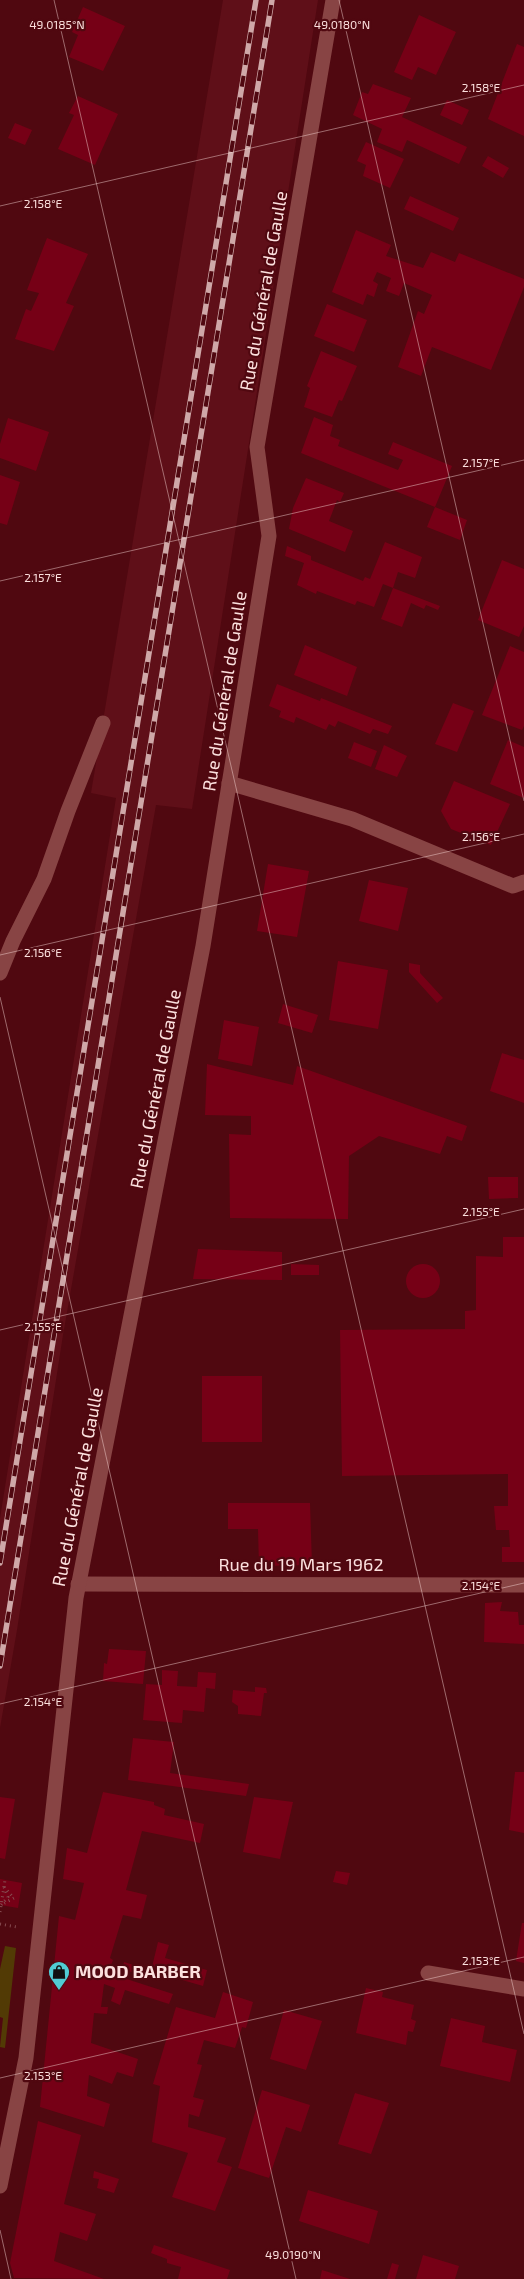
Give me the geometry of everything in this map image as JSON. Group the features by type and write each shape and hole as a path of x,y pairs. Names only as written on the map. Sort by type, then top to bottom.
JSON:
{"street":[{"name":"Rue du Général de Gaulle","path":"0,2186 26,2058 78,1584 203,946 269,536 257,447 333,0"},
{"path":"0,973 13,941 44,879 68,811 104,723"},
{"path":"229,783 352,820 513,886 524,882"},
{"name":"Rue du 19 Mars 1962","path":"78,1584 524,1585"},
{"path":"428,1973 524,1989"}],"path":[{"path":"0,1912 1,1889 5,1880"},
{"path":"0,1904 14,1898 1,1889"},
{"path":"0,1924 22,1927"}],"shaded area":[{"path":"223,0 318,0 192,809 156,805 63,1335 0,1728 0,1518 116,798 91,793"},
{"path":"5,1946 16,1948 5,2048 0,2047 3,2018 0,2017 0,1969"}],"building":[{"path":"83,7 125,26 103,71 69,57 78,35 72,32"},
{"path":"419,15 456,32 436,75 418,67 412,80 394,72"},
{"path":"517,44 524,47 524,136 488,119"},
{"path":"373,84 411,98 402,117 467,147 459,164 407,140 402,152 377,142 382,129 353,115 362,92 368,94"},
{"path":"78,96 118,114 95,165 58,149 74,115 69,113"},
{"path":"447,100 469,110 462,125 440,115"},
{"path":"15,123 32,130 25,145 8,138"},
{"path":"366,142 404,159 390,188 363,176 366,165 357,161"},
{"path":"488,156 509,168 503,178 482,166"},
{"path":"410,196 459,218 453,231 404,209"},
{"path":"356,230 391,245 386,256 423,268 431,252 455,262 459,253 524,279 524,287 491,370 432,347 421,376 398,367 418,311 424,314 432,295 404,283 399,296 386,291 391,278 377,272 373,281 378,284 374,297 367,294 363,305 332,292"},
{"path":"47,238 88,254 66,303 74,306 54,351 15,339 26,309 31,311 39,293 27,290"},
{"path":"327,304 367,320 354,352 314,336"},
{"path":"321,351 357,366 342,401 339,400 332,417 304,407 310,388 307,386"},
{"path":"314,417 333,425 330,436 340,440 338,446 398,470 403,460 388,454 393,442 452,466 435,507 301,453"},
{"path":"8,418 49,432 36,471 0,458 0,444"},
{"path":"0,475 20,482 7,525 0,523"},
{"path":"306,478 344,493 340,502 337,500 329,521 353,531 345,552 289,529 293,508"},
{"path":"435,507 467,520 460,540 427,527"},
{"path":"385,542 422,557 415,578 398,572 393,588 383,584 374,607 357,601 355,605 317,591 316,594 297,585 304,563 285,556 287,546 311,556 311,560 363,581 365,577 370,579"},
{"path":"502,560 524,569 524,626 519,637 478,620"},
{"path":"393,588 440,606 438,610 426,605 424,609 411,603 402,627 381,619"},
{"path":"305,645 357,667 347,696 294,675"},
{"path":"510,646 524,652 524,726 522,730 482,715"},
{"path":"277,684 320,701 321,698 392,726 388,734 373,729 370,734 338,721 335,727 329,724 326,730 296,717 294,723 279,717 281,711 269,706"},
{"path":"453,703 474,711 457,752 435,744"},
{"path":"508,740 524,747 524,798 490,784"},
{"path":"354,742 377,751 371,767 348,758"},
{"path":"384,745 407,756 397,777 375,769"},
{"path":"454,781 510,804 491,845 451,829 441,811"},
{"path":"268,864 309,871 297,937 257,931"},
{"path":"369,880 408,888 398,931 359,921"},
{"path":"338,961 388,970 378,1029 329,1020"},
{"path":"409,963 420,965 420,973 443,998 437,1003 409,972"},
{"path":"283,1004 318,1015 312,1033 278,1023"},
{"path":"224,1020 259,1027 252,1066 218,1059"},
{"path":"502,1053 524,1060 524,1103 490,1091"},
{"path":"207,1064 293,1085 297,1066 467,1126 462,1141 447,1136 440,1154 379,1136 349,1156 348,1219 230,1218 229,1134 251,1135 251,1116 205,1115"},
{"path":"488,1177 518,1177 518,1198 489,1199"},
{"path":"503,1237 524,1237 524,1562 502,1562 502,1547 510,1547 509,1530 496,1530 494,1506 508,1506 508,1474 342,1476 340,1330 465,1329 465,1311 476,1310 476,1256 503,1257"},
{"path":"198,1249 282,1252 282,1280 193,1279"},
{"path":"291,1264 319,1265 319,1275 291,1275"},
{"path":"423,1264 435,1269 440,1281 435,1293 423,1298 411,1293 406,1281 411,1269"},
{"path":"202,1376 262,1376 262,1442 202,1442"},
{"path":"228,1503 310,1503 312,1565 259,1566 258,1529 228,1529"},
{"path":"502,1602 500,1611 518,1612 519,1625 524,1625 524,1644 484,1642 485,1603"},
{"path":"109,1649 146,1651 143,1684 103,1681 104,1663 107,1664"},
{"path":"162,1670 178,1671 177,1686 197,1687 198,1672 216,1673 215,1689 206,1688 204,1712 183,1710 182,1723 143,1720 146,1684 162,1685"},
{"path":"255,1687 266,1688 267,1693 264,1693 261,1716 238,1714 238,1706 232,1702 233,1690 255,1692"},
{"path":"133,1738 174,1742 170,1773 249,1784 246,1796 128,1780"},
{"path":"515,1772 524,1772 524,1833 509,1830"},
{"path":"103,1792 154,1802 154,1805 165,1809 164,1815 204,1824 200,1843 142,1831 126,1890 147,1895 141,1919 123,1915 110,1958 113,1960 108,1973 173,1994 169,2004 125,1990 120,2005 111,2001 115,1988 104,1984 101,2007 108,2007 107,2014 94,2013 91,2043 138,2059 133,2077 117,2072 112,2084 89,2075 87,2096 110,2104 104,2127 40,2107 59,1916 75,1920 84,1883 63,1879 67,1848 87,1853"},
{"path":"0,1797 15,1799 5,1859 0,1858"},
{"path":"254,1797 293,1802 280,1859 243,1852"},
{"path":"336,1871 350,1873 347,1885 333,1882"},
{"path":"0,1879 22,1883 18,1908 0,1905"},
{"path":"522,1923 524,1923 524,1963 516,1961"},
{"path":"158,1942 169,1945 165,1958 207,1970 203,1986 151,1971"},
{"path":"124,1962 140,1967 138,1974 122,1969"},
{"path":"366,1988 383,1992 382,1997 414,2005 411,2019 416,2021 413,2032 408,2031 406,2045 356,2033"},
{"path":"223,1992 253,2002 246,2028 242,2027 235,2048 204,2040 197,2064 202,2065 193,2097 204,2100 199,2117 189,2114 188,2127 226,2138 217,2162 232,2167 215,2211 172,2197 188,2153 152,2142 160,2086 153,2084 176,2007 215,2018"},
{"path":"284,2010 322,2021 306,2070 270,2059"},
{"path":"451,2018 485,2026 482,2042 517,2050 510,2082 440,2066"},
{"path":"262,2090 310,2105 301,2132 286,2127 269,2178 238,2168"},
{"path":"355,2093 389,2103 371,2154 338,2144"},
{"path":"38,2121 81,2135 64,2204 96,2214 87,2241 60,2232 54,2261 104,2279 14,2278 10,2263"},
{"path":"94,2171 119,2179 114,2193 97,2188 99,2179 93,2178"},
{"path":"308,2190 378,2211 369,2244 299,2221"},
{"path":"154,2245 230,2270 227,2279 178,2279 181,2267 167,2263 167,2259 151,2253"},
{"path":"423,2255 459,2266 455,2279 416,2279"},
{"path":"392,2263 399,2265 395,2279 387,2279"},
{"path":"322,2270 350,2279 320,2279"}],"railway":[{"path":"0,1563 256,0"},
{"path":"0,1666 272,0"}],"place":[{"name":"MOOD BARBER","path":"59,1991"}]}
